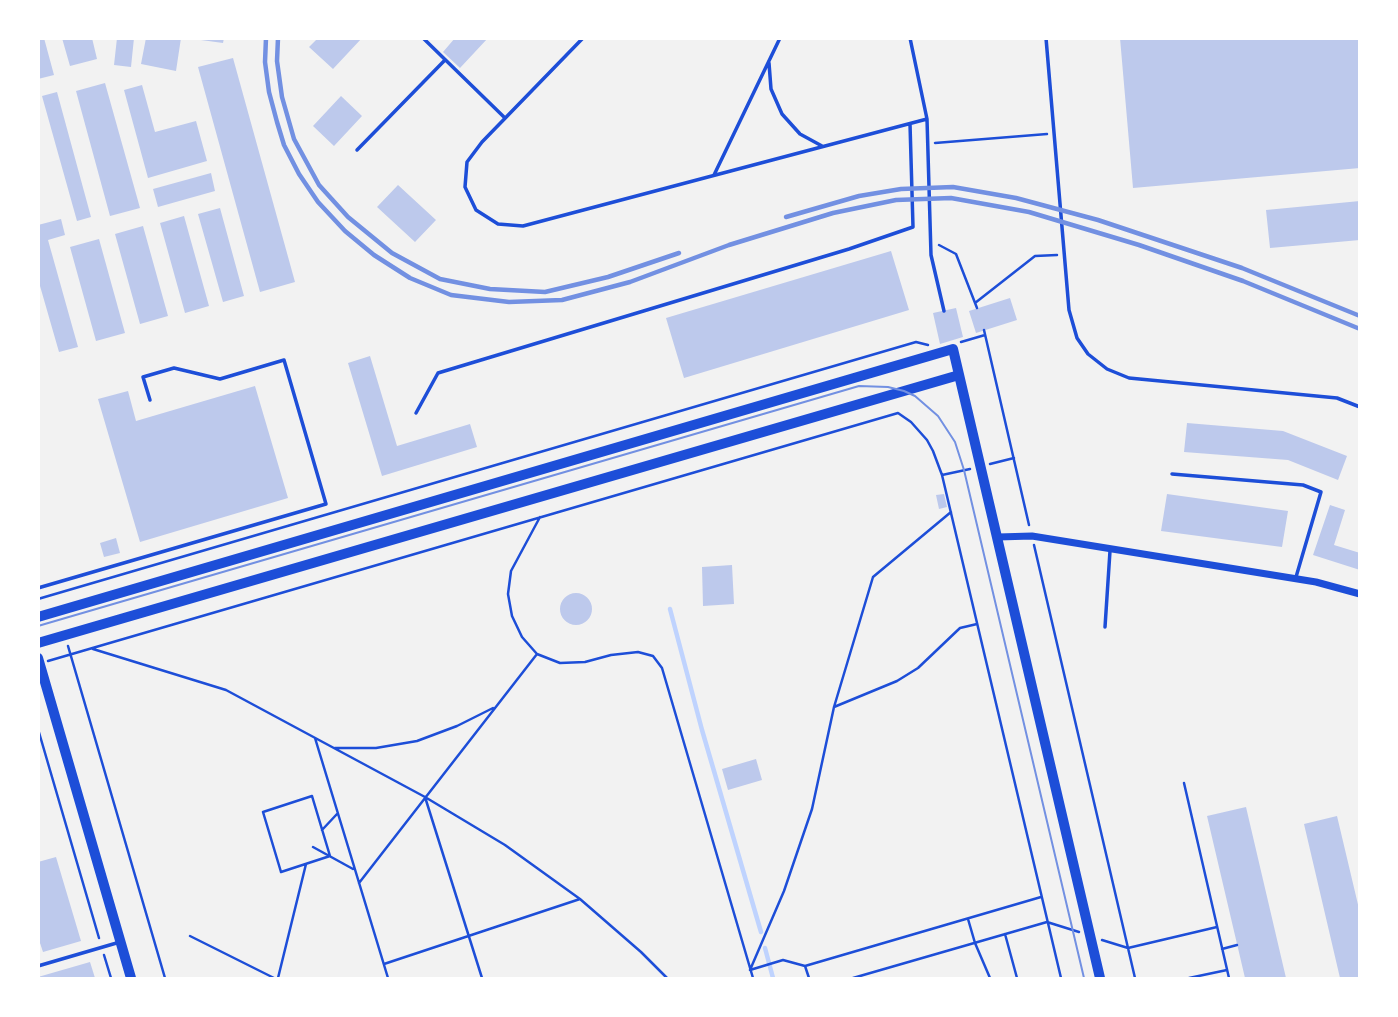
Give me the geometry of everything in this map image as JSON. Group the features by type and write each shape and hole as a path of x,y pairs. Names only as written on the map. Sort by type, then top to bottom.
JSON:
{"street":[{"path":"38,617 953,347 1100,978"},
{"path":"38,643 959,374"},
{"path":"998,537 1032,536 1111,548 1317,582 1360,594"},
{"path":"39,661 131,978"}],"lane":[{"path":"423,38 505,118"},
{"path":"583,38 482,142 467,162 465,187 476,210 498,224 523,226 927,119"},
{"path":"714,175 780,38"},
{"path":"910,38 927,119 931,255 944,311"},
{"path":"1046,38 1069,310 1077,338 1088,354 1107,369 1129,377 1337,398 1360,407"},
{"path":"356,150 444,60"},
{"path":"769,62 771,89 782,114 800,134 823,147"},
{"path":"416,413 438,373 849,249 913,226 909,124"},
{"path":"38,588 326,503 284,360 220,379 174,368 143,377 150,400"},
{"path":"1172,474 1303,485 1321,492 1296,579"},
{"path":"1105,627 1111,548"},
{"path":"38,966 120,942"}],"path":[{"path":"928,143 1054,133"},
{"path":"931,241 956,254 977,308"},
{"path":"975,303 1035,256 1051,255"},
{"path":"953,347 984,332 1135,978"},
{"path":"38,599 916,342"},
{"path":"39,661 92,648 898,413 920,431 933,451 942,475 1060,978"},
{"path":"750,970 785,891 812,809 834,707 873,578 951,512"},
{"path":"540,517 511,571 508,594 517,627 537,654 560,663 585,662 638,652 653,656 662,668 753,978"},
{"path":"834,707 897,681 918,668 960,628 977,624"},
{"path":"92,648 226,690 425,797 505,845 580,899 667,978"},
{"path":"71,654 165,978"},
{"path":"359,883 537,654"},
{"path":"333,748 376,748 417,741 496,707"},
{"path":"38,729 110,978"},
{"path":"315,738 388,978"},
{"path":"1184,783 1229,978"},
{"path":"312,796 331,856 281,872 262,812 312,796"},
{"path":"425,797 482,978"},
{"path":"323,830 338,814"},
{"path":"313,847 354,869"},
{"path":"190,936 276,978 306,864"},
{"path":"750,970 783,960 805,965 1041,897"},
{"path":"383,964 580,899"},
{"path":"967,918 990,978"},
{"path":"853,978 1047,922"},
{"path":"1128,948 1217,927"},
{"path":"1005,934 1017,978"},
{"path":"1222,949 1237,945"},
{"path":"805,965 808,978"},
{"path":"1189,978 1227,970"}],"building":[{"path":"38,38 44,38 54,75 38,79"},
{"path":"62,38 92,38 97,59 70,66"},
{"path":"117,38 134,38 131,67 114,65"},
{"path":"146,38 181,38 176,71 141,64"},
{"path":"201,38 224,38 223,43"},
{"path":"318,38 362,38 333,69 309,47"},
{"path":"455,38 488,38 460,68 443,52"},
{"path":"1120,38 1360,38 1360,168 1133,188"},
{"path":"233,58 295,282 260,292 198,67"},
{"path":"105,83 140,208 110,216 76,91"},
{"path":"142,85 155,132 196,121 207,161 148,178 124,90"},
{"path":"57,92 91,217 77,221 42,96"},
{"path":"341,96 362,116 334,146 313,126"},
{"path":"211,173 215,191 158,207 153,189"},
{"path":"398,185 436,220 415,242 377,207"},
{"path":"1360,201 1360,240 1270,248 1266,210"},
{"path":"220,208 244,296 223,302 198,214"},
{"path":"184,216 209,306 185,313 160,223"},
{"path":"61,219 65,235 48,240 78,347 59,352 38,279 38,225"},
{"path":"143,226 168,316 140,324 115,234"},
{"path":"99,239 125,333 96,341 70,247"},
{"path":"891,251 909,310 684,378 666,318"},
{"path":"1010,298 1017,320 976,333 969,311"},
{"path":"956,308 963,337 940,344 933,313"},
{"path":"370,356 397,446 470,424 477,447 382,476 348,363"},
{"path":"255,386 288,498 140,542 98,399 128,391 136,421"},
{"path":"1187,423 1283,431 1347,456 1338,480 1288,460 1184,452"},
{"path":"944,494 947,507 939,509 936,495"},
{"path":"1167,494 1288,511 1282,547 1161,531"},
{"path":"1330,505 1345,510 1334,545 1360,553 1360,570 1313,555"},
{"path":"116,538 120,553 104,557 100,543"},
{"path":"732,565 734,604 703,606 702,567"},
{"path":"576,593 587,598 592,609 587,620 576,625 565,620 560,609 565,598"},
{"path":"756,759 762,780 728,790 722,769"},
{"path":"1246,807 1286,978 1245,978 1207,816"},
{"path":"1337,816 1360,913 1360,978 1340,978 1304,824"},
{"path":"56,857 81,941 43,952 38,937 38,862"},
{"path":"90,962 95,978 38,978 38,977"}],"waterway":[{"path":"670,609 761,932"},
{"path":"765,948 773,978"}],"tram line":[{"path":"38,626 859,386 888,387 904,391 915,396 938,416 955,442 964,470 1084,978"}],"railway":[{"path":"266,38 265,62 269,92 284,145 318,202 345,231 374,255 410,278 451,295 509,302 562,300 630,282 729,245 833,213 896,200 951,198 1029,212 1139,245 1243,281 1360,329"},
{"path":"278,38 277,61 282,97 294,139 319,185 348,217 392,253 440,279 490,289 545,292 608,277 679,253"},
{"path":"786,217 859,196 901,189 953,187 1016,198 1098,220 1242,268 1360,316"}]}
